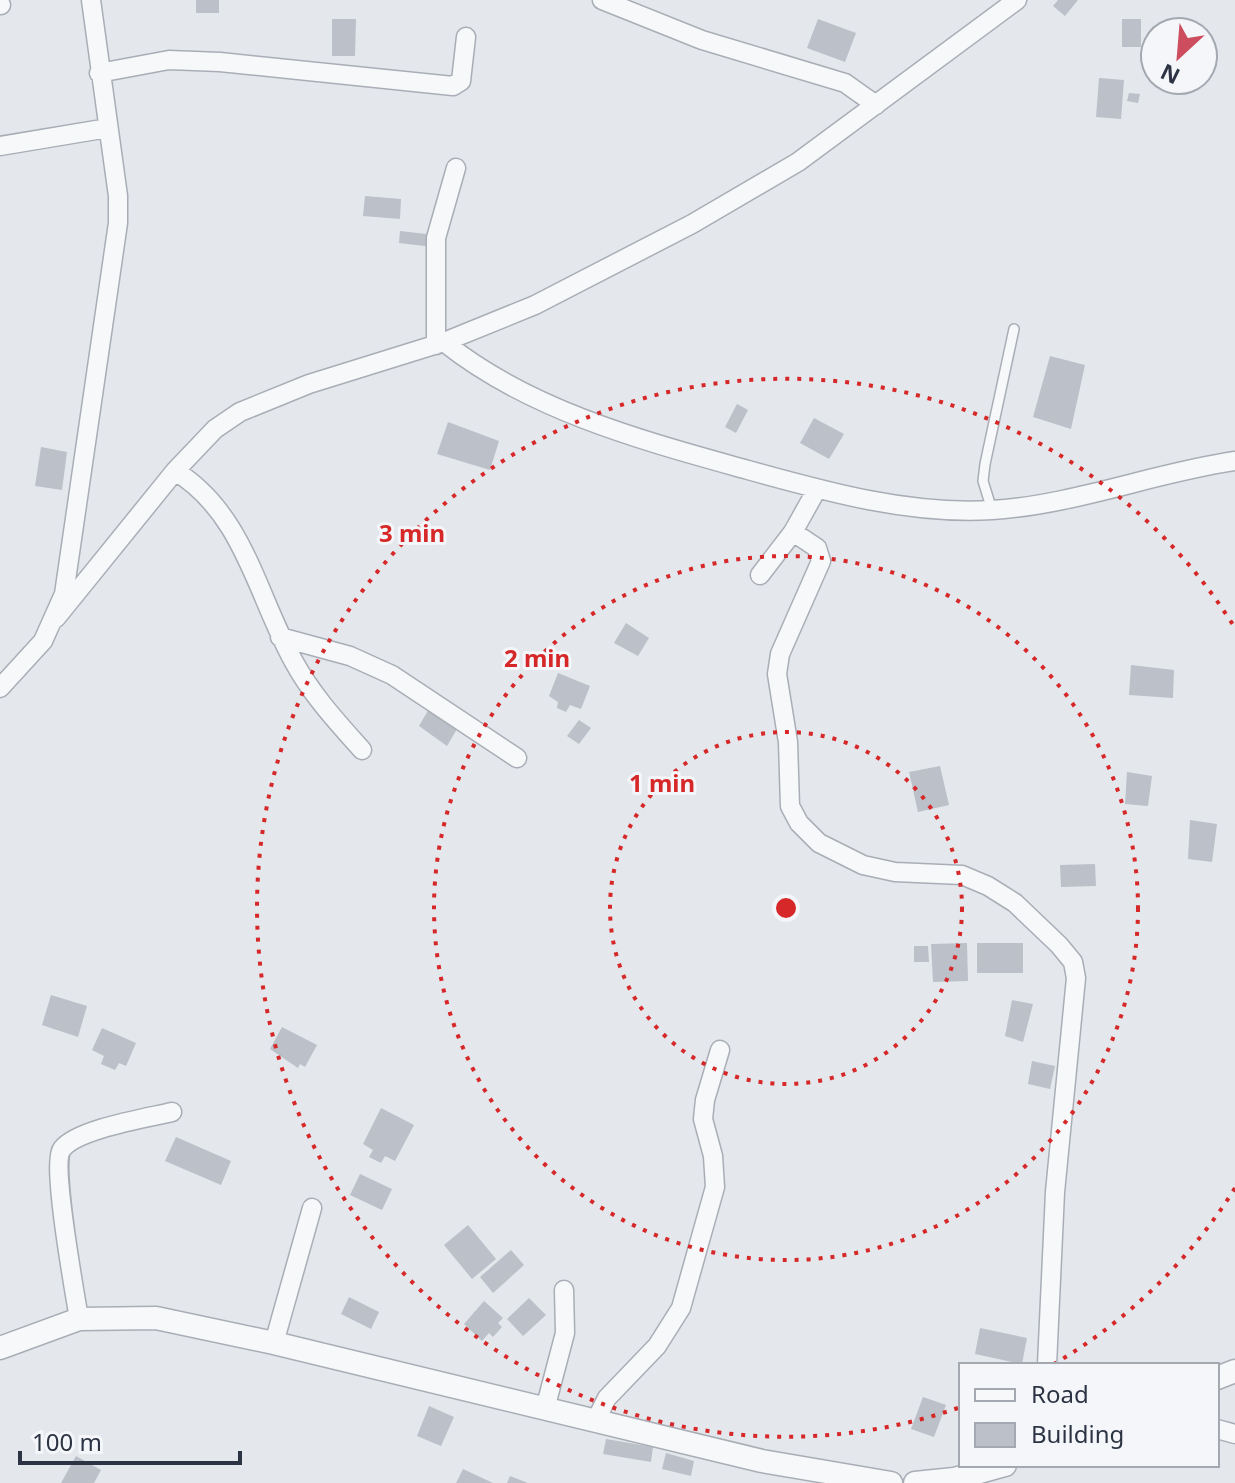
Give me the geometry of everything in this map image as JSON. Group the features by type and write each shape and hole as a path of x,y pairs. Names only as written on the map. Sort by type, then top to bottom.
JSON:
{"street":[{"path":"56,618 64,594 118,223 91,0"},
{"path":"602,0 702,40 845,83 876,105"},
{"path":"0,688 43,641 56,618 175,471 215,429 240,412 309,384 440,344 535,305 692,224 798,162 1017,0"},
{"path":"99,73 169,60 453,86 461,81 466,37"},
{"path":"0,146 108,128"},
{"path":"440,344 436,238 456,168"},
{"path":"440,344 475,367 602,426 817,489 938,511 1039,505 1193,467 1235,461"},
{"path":"175,471 209,497 233,528 280,637 315,696 362,750"},
{"path":"760,575 793,532 817,489"},
{"path":"793,532 817,548 821,561 780,654 777,674 788,742 790,806 799,823 819,843 863,865 895,872 962,875 988,886 1015,903 1073,962 1076,978 1055,1192 1047,1363"},
{"path":"280,637 350,656 392,675 517,758"},
{"path":"595,1422 607,1398 657,1346 681,1308 715,1187 713,1156 703,1119 705,1100 720,1050"},
{"path":"79,1319 57,1160 61,1149 71,1141 112,1127 172,1112"},
{"path":"274,1343 312,1208"},
{"path":"545,1409 565,1333 564,1290"},
{"path":"0,1348 79,1319 156,1318 274,1343 762,1461 891,1483"},
{"path":"915,1483 954,1479 998,1467"}],"lane":[{"path":"992,510 983,481 985,464 1014,329"}],"building":[{"path":"196,0 219,0 219,13 196,13"},
{"path":"1058,0 1078,0 1065,16 1053,6"},
{"path":"332,19 356,19 355,56 332,56"},
{"path":"818,19 856,33 845,62 807,48"},
{"path":"1122,19 1139,19 1139,47 1122,47"},
{"path":"1099,78 1124,80 1121,119 1096,117"},
{"path":"1129,93 1139,94 1138,103 1127,101"},
{"path":"365,196 401,199 400,219 363,216"},
{"path":"400,231 435,235 433,247 399,243"},
{"path":"1050,356 1085,365 1071,429 1033,417"},
{"path":"737,404 748,410 736,433 725,427"},
{"path":"814,418 844,434 829,459 800,443"},
{"path":"448,422 499,441 490,470 437,454"},
{"path":"41,447 67,452 62,490 35,486"},
{"path":"626,623 649,638 638,656 614,643"},
{"path":"1131,665 1174,670 1173,698 1129,695"},
{"path":"558,673 590,686 581,709 570,705 566,712 557,708 558,702 549,696"},
{"path":"430,707 457,729 447,746 419,726"},
{"path":"579,720 591,728 579,744 567,736"},
{"path":"940,766 949,805 918,812 909,772"},
{"path":"1127,772 1152,776 1148,806 1125,804"},
{"path":"1190,820 1217,824 1212,862 1188,859"},
{"path":"1095,864 1096,886 1061,887 1060,865"},
{"path":"967,943 968,981 933,982 931,944"},
{"path":"977,943 1023,943 1023,973 977,973"},
{"path":"914,946 928,946 929,962 914,962"},
{"path":"51,995 87,1006 78,1037 42,1025"},
{"path":"1012,1000 1033,1004 1023,1042 1005,1036"},
{"path":"282,1027 317,1045 305,1067 300,1064 298,1068 270,1049"},
{"path":"102,1028 136,1043 126,1066 119,1063 115,1070 101,1064 104,1056 92,1050"},
{"path":"1032,1061 1055,1066 1050,1089 1028,1084"},
{"path":"381,1108 414,1125 395,1161 385,1156 381,1163 369,1157 373,1150 363,1144"},
{"path":"176,1137 231,1161 221,1185 165,1161"},
{"path":"360,1174 392,1189 382,1210 350,1195"},
{"path":"468,1225 496,1259 472,1279 444,1245"},
{"path":"511,1250 524,1265 493,1293 480,1277"},
{"path":"349,1297 379,1312 371,1329 341,1314"},
{"path":"529,1298 546,1315 523,1336 507,1319"},
{"path":"484,1301 503,1318 498,1323 502,1327 493,1337 489,1333 482,1341 464,1324"},
{"path":"980,1328 1027,1338 1022,1363 975,1354"},
{"path":"923,1397 946,1405 934,1437 911,1429"},
{"path":"429,1406 454,1417 441,1446 417,1436"},
{"path":"606,1439 653,1447 651,1462 603,1454"},
{"path":"666,1453 694,1461 691,1476 662,1469"},
{"path":"76,1456 101,1470 94,1483 61,1483"},
{"path":"463,1469 493,1483 456,1483"},
{"path":"510,1476 528,1483 507,1483"}]}
